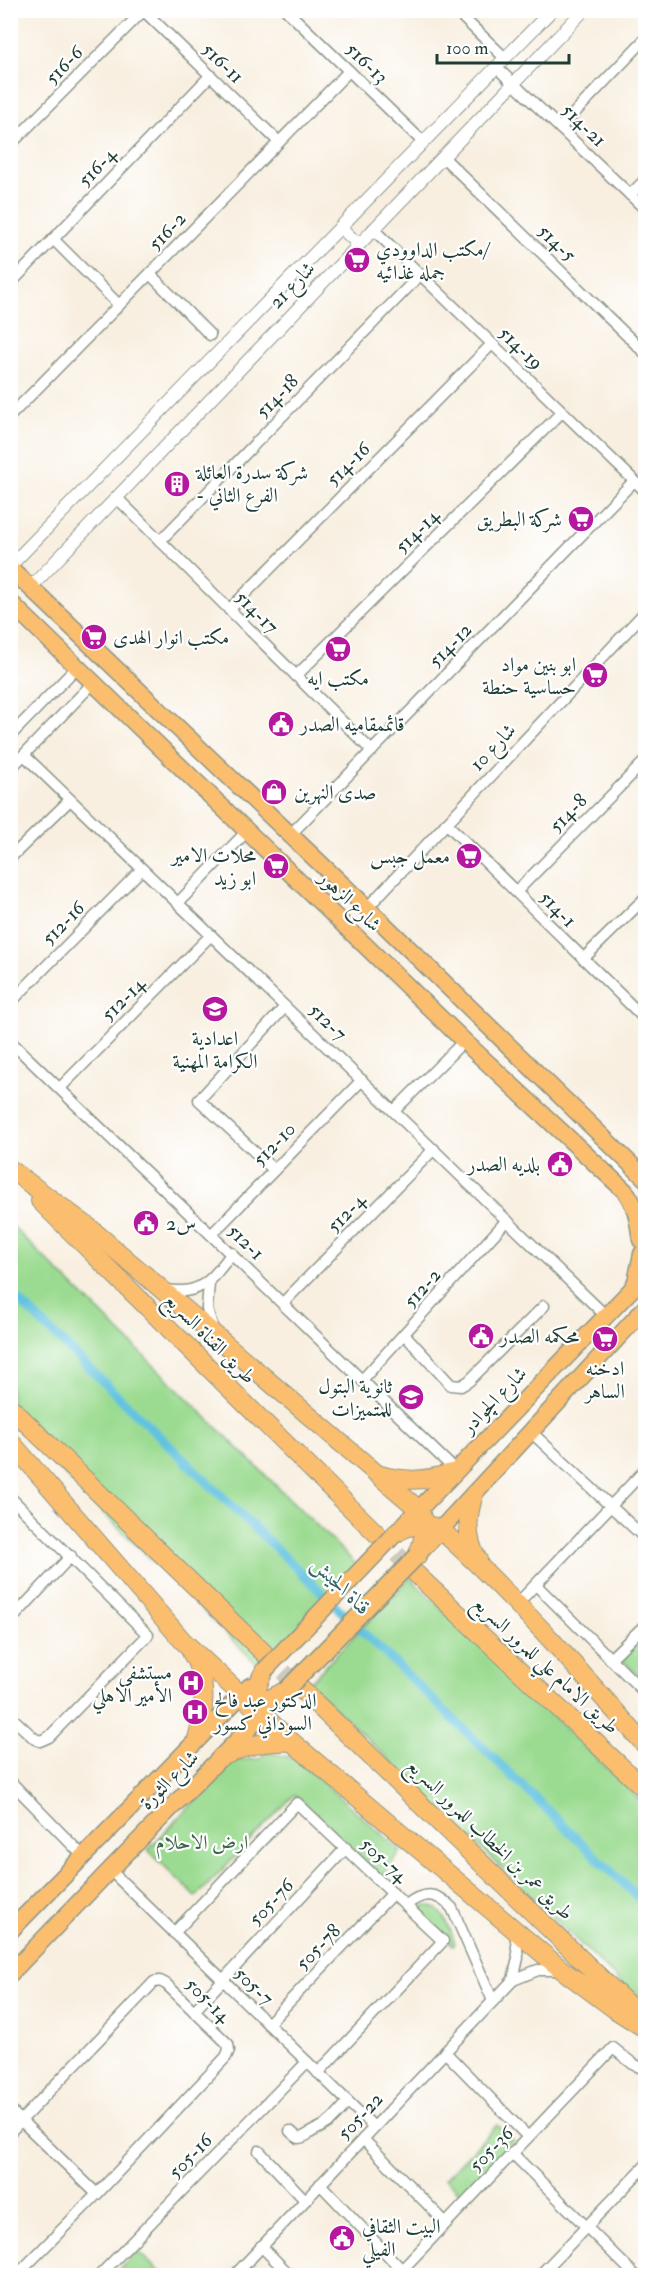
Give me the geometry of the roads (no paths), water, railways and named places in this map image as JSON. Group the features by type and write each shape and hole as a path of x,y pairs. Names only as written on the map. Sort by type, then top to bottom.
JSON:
{"highway":[{"path":"10,1171 84,1223 162,1288 378,1474 425,1525 483,1569 556,1644 645,1746"},
{"name":"طريق القناة السريع","path":"10,1171 386,1535"},
{"path":"10,1407 265,1662 258,1682 255,1702"},
{"path":"10,1441 183,1641 194,1658 201,1678 204,1698 203,1719 196,1739"},
{"path":"378,1474 415,1481 434,1479 453,1472"},
{"path":"474,1494 468,1513 468,1533 473,1552 483,1569"},
{"path":"386,1535 407,1527 425,1525"},
{"path":"416,1564 425,1525"},
{"name":"طريق الامام علي للمرور السريع","path":"416,1564 645,1790"},
{"path":"183,1641 255,1702 292,1742 515,1928 561,1970 645,2029"},
{"path":"255,1702 294,1690"},
{"name":"طريق عمر بن الخطاب للمرور السريع","path":"294,1690 645,2021"},
{"path":"221,1758 243,1746 292,1742"}],"main road":[{"name":"شارع الزهور","path":"10,567 291,834 645,1179"},
{"name":"شارع الزهور","path":"10,602 464,1041 633,1200 643,1252"},
{"path":"533,1104 552,1087"},
{"name":"شارع الچوادر","path":"425,1525 453,1472 632,1289 636,1282 643,1252 645,1221"},
{"path":"425,1525 474,1494 645,1308"},
{"path":"265,1662 386,1535"},
{"path":"294,1690 416,1564"},
{"name":"شارع الثورة","path":"10,1931 196,1739 255,1702"},
{"name":"شارع الثورة","path":"10,1974 221,1758 255,1702"}],"street":[{"name":"516-13","path":"286,10 423,142"},
{"name":"514-21","path":"455,10 501,63 514,83 645,210"},
{"name":"شارع 21","path":"10,567 552,10"},
{"name":"شارع 21","path":"31,587 584,10"},
{"name":"516-11","path":"143,11 279,142"},
{"name":"516-6","path":"10,146 143,11"},
{"path":"560,128 645,38"},
{"name":"516-2","path":"13,408 120,305 349,71"},
{"name":"516-4","path":"10,284 210,76"},
{"name":"514-5","path":"444,158 645,354"},
{"path":"630,195 645,179"},
{"path":"340,227 358,244"},
{"name":"514-19","path":"373,229 645,492"},
{"path":"53,239 120,305"},
{"path":"150,274 210,334"},
{"name":"514-18","path":"160,541 420,275"},
{"name":"514-16","path":"229,610 492,344"},
{"name":"514-14","path":"296,676 562,412"},
{"name":"514-12","path":"291,834 634,481"},
{"name":"514-17","path":"117,498 372,751"},
{"name":"شارع 10","path":"367,908 645,611"},
{"path":"10,736 78,666"},
{"path":"10,769 93,683"},
{"name":"512-7","path":"24,755 606,1316"},
{"name":"514-8","path":"516,892 645,760"},
{"path":"10,858 70,800"},
{"name":"514-1","path":"446,823 645,1020"},
{"path":"178,903 248,830"},
{"name":"512-16","path":"10,1003 142,868"},
{"path":"584,959 645,897"},
{"name":"512-14","path":"60,1089 211,935"},
{"path":"274,1170 199,1100 285,1006"},
{"name":"512-1","path":"10,1041 363,1379 453,1472"},
{"path":"394,1111 464,1041"},
{"name":"512-10","path":"212,1234 362,1080"},
{"name":"512-4","path":"283,1303 434,1149"},
{"name":"512-2","path":"363,1379 507,1220"},
{"path":"216,1334 207,1309 209,1283 232,1253"},
{"path":"162,1288 186,1291 209,1283"},
{"path":"404,1334 451,1385 461,1386 469,1382 544,1306"},
{"path":"530,1431 645,1539"},
{"path":"517,1604 645,1469"},
{"path":"10,1497 148,1635 49,1737 40,1741 35,1739 10,1716"},
{"path":"10,1621 71,1556"},
{"path":"536,1585 645,1694"},
{"path":"610,1659 645,1624"},
{"path":"10,1781 83,1856"},
{"name":"505-74","path":"174,1933 297,1803 406,1905 443,1941 318,2073"},
{"name":"505-76","path":"194,2011 346,1848"},
{"name":"505-7","path":"110,1870 374,2127"},
{"name":"505-78","path":"268,2024 393,1893"},
{"path":"406,1905 417,1896 429,1895 444,1900 452,1908 494,2001"},
{"path":"513,1980 518,1958 515,1928"},
{"name":"505-22","path":"234,2276 513,1980 538,1970 561,1970"},
{"name":"505-14","path":"21,2121 154,1982 160,1981 166,1984 228,2044 229,2050 226,2057 97,2194"},
{"name":"505-36","path":"399,2273 613,2048 633,2064 645,2070"},
{"path":"445,2052 528,2137"},
{"name":"505-16","path":"99,2276 307,2062"},
{"path":"290,2132 298,2138 305,2138 315,2130 327,2126 348,2102"},
{"path":"10,2110 97,2194 16,2276"},
{"path":"10,2132 21,2121"},
{"path":"363,2139 446,2223"},
{"path":"259,2151 305,2200"},
{"path":"512,2153 636,2276"},
{"path":"539,2276 645,2165"},
{"path":"320,2184 399,2273"},
{"path":"261,2246 291,2276"}],"waterway":[{"name":"قناة الجيش","path":"10,1292 646,1905"}],"tunnel":[{"path":"378,1535 415,1573"},
{"path":"264,1653 302,1690"}],"place":[{"name":"مكتب الداوودي/ جمله غذائيه","path":"357,260"},
{"name":"شركة سدرة العائلة - الفرع الثاني","path":"177,484"},
{"name":"شركة البطريق","path":"581,519"},
{"name":"مكتب انوار الهدى","path":"94,637"},
{"name":"مكتب ايه","path":"338,649"},
{"name":"ابو بنين مواد حساسية حنطة","path":"595,675"},
{"name":"قائممقاميه الصدر","path":"281,724"},
{"name":"صدى النهرين","path":"274,792"},
{"name":"معمل جبس","path":"469,856"},
{"name":"محلات الامير ابو زيد","path":"276,866"},
{"name":"اعدادية الكرامة المهنية","path":"215,1009"},
{"name":"بلديه الصدر","path":"560,1164"},
{"name":"س2","path":"146,1223"},
{"name":"محكمه الصدر","path":"481,1336"},
{"name":"ادخنه الساهر","path":"605,1339"},
{"name":"ثانوية البتول للمتميزات","path":"411,1397"},
{"name":"مستشفى الأمير الاهلي","path":"191,1683"},
{"name":"الدكتور عبد فالح السوداني كسور","path":"195,1712"},
{"name":"البيت الثقافي الفيلي","path":"342,2238"}],"park label":[{"name":"ارض الاحلام","path":"202,1842"}]}
